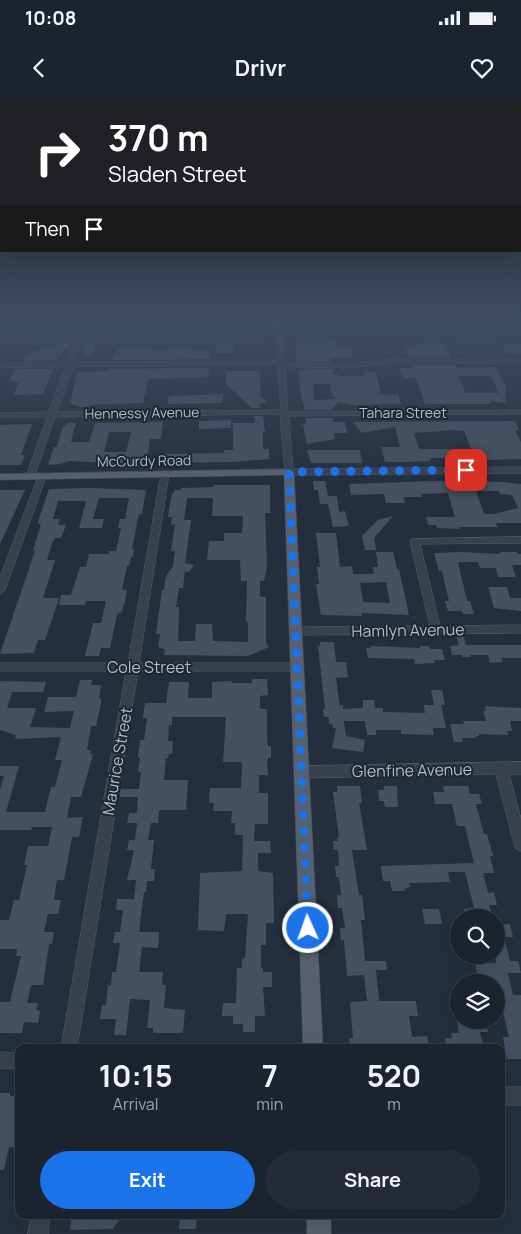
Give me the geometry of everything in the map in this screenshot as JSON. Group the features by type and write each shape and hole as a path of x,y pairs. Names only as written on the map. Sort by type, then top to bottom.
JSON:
{"main road":[{"name":"McCurdy Road","path":"0,477 289,472"},
{"path":"289,472 313,1044"},
{"path":"319,1219 319,1234"}],"street":[{"path":"30,477 66,376"},
{"path":"282,376 289,472 521,470"},
{"name":"Tahara Street","path":"284,413 521,412"},
{"name":"Hennessy Avenue","path":"0,415 284,413"},
{"name":"Maurice Street","path":"70,1044 165,474"},
{"path":"0,590 42,476"},
{"path":"436,630 415,542 521,540"},
{"name":"Hamlyn Avenue","path":"296,631 521,629"},
{"name":"Cole Street","path":"0,667 298,667"},
{"name":"Glenfine Avenue","path":"302,772 521,768"},
{"path":"501,769 521,844"},
{"path":"0,1060 15,1061"},
{"path":"505,1096 521,1096"},
{"path":"38,1234 40,1219"}],"building":[{"path":"11,376 50,376 43,394 14,395 19,383 8,380"},
{"path":"76,376 208,376 148,379 143,403 90,405 86,408 70,404"},
{"path":"226,376 260,376 261,397 267,402 259,404 261,408 252,408 226,384"},
{"path":"299,376 377,376 381,395 398,394 401,404 354,405 338,402 331,410 305,410","holes":["313,384 330,384 332,395 336,399 314,400"]},
{"path":"402,376 500,376 506,387 505,405 504,403 490,401 491,404 425,404 416,378 403,378","holes":["458,376 491,376 499,393 465,393"]},
{"path":"223,394 222,403 167,404 169,396"},
{"path":"254,416 263,416 265,432 263,432 263,449 269,449 269,459 234,462 160,463 162,454 224,453 224,450 233,450 233,423 255,423"},
{"path":"306,418 333,418 333,422 345,422 347,433 334,433 335,439 307,444 303,425 306,423"},
{"path":"231,420 231,428 199,429 199,421"},
{"path":"515,421 519,430 515,430 521,442 521,459 452,461 446,458 430,458 431,461 385,462 381,447 400,447 395,427 362,433 353,422","holes":["464,431 471,449 419,449 414,433"]},
{"path":"163,422 161,439 150,439 147,461 140,461 139,463 114,463 69,461 48,465 54,447 57,447 63,426 66,426 67,423 76,423 71,442 89,442 95,423","holes":["109,432 131,432 126,452 104,452"]},
{"path":"32,424 21,455 25,455 21,465 0,465 0,425"},
{"path":"307,450 360,450 362,463 311,463"},
{"path":"313,481 325,481 328,496 337,496 339,512 345,511 349,526 333,527 328,504 320,504 318,490 314,490"},
{"path":"435,481 521,484 521,523 496,523 497,527 437,528 436,525 428,525 426,517 455,517 448,493 421,494 422,497 404,497 405,503 386,503 384,494 351,495 349,484","holes":["476,491 499,491 500,494 512,495 518,508 494,514 484,514"]},
{"path":"214,485 270,485 270,513 265,513 267,566 264,581 260,581 260,597 266,597 266,643 269,647 248,656 164,655 165,649 158,647 160,634 156,634 162,590 164,590 166,576 173,566 175,551 171,551 175,524 171,525 172,517 168,517 172,493 174,493 174,490 181,490 181,488 214,487","holes":["187,498 213,498 212,516 243,516 242,533 224,533 224,541 209,541 207,560 240,560 241,581 247,581 246,622 248,622 248,642 213,641 212,624 196,624 195,641 178,641 179,607 176,607 179,588 183,588 185,571 189,572 194,565 185,563 191,520 184,520"]},
{"path":"49,489 146,490 142,514 139,514 138,518 132,549 134,549 133,557 131,557 129,566 127,566 122,590 127,590 125,601 122,612 117,614 110,648 101,648 99,656 85,656 93,623 101,623 106,601 86,601 85,605 59,605 61,595 71,595 80,567 86,567 89,554 109,554 109,551 116,551 121,528 118,528 120,519 125,519 129,498 99,498 93,519 104,519 102,528 79,528 85,501 58,501 53,519 60,519 58,525 66,525 61,538 55,538 52,543 47,560 55,560 43,598 59,598 45,640 38,640 34,653 0,654 35,551 33,551 41,524 38,524 39,519"},
{"path":"0,490 25,490 0,544"},
{"path":"393,516 374,538 376,550 365,550 362,536 378,520"},
{"path":"316,533 336,533 340,567 352,566 353,574 374,574 373,567 378,567 376,552 393,552 397,569 399,569 409,615 361,613 362,616 321,615 316,584 319,584 317,567 320,567","holes":["386,582 390,603 363,602 360,583"]},
{"path":"499,552 517,552 517,554 521,554 521,565 512,565 516,577 498,577 496,568 480,568 478,562 458,562 467,601 470,601 474,614 463,614 462,611 448,611 445,601 449,601 442,571 439,571 434,553 500,554"},
{"path":"488,587 507,587 510,598 521,598 521,611 494,608"},
{"path":"456,635 463,635 466,645 521,645 521,658 501,658 503,662 490,663 488,655 462,657 462,655 452,655 450,646 459,645"},
{"path":"320,642 334,642 336,662 346,662 348,677 336,678 340,708 340,705 343,705 343,709 363,708 363,700 374,700 375,708 383,708 383,712 425,713 424,705 441,705 446,728 433,728 434,735 401,734 401,730 376,730 376,735 367,735 365,721 344,721 346,736 365,740 363,752 332,748 336,728 329,724 329,717 324,717 323,709 325,709 318,646 320,646"},
{"path":"370,646 420,648 420,646 429,646 430,649 442,649 445,660 434,660 435,663 415,664 414,659 368,658 366,648 371,648"},
{"path":"252,679 267,679 268,695 260,696 260,709 267,709 267,741 268,746 271,746 271,758 268,758 267,763 268,775 259,775 259,793 268,793 268,824 255,824 254,841 270,841 271,853 258,853 258,871 273,873 274,923 266,923 266,945 261,945 261,968 263,968 263,972 272,972 272,987 263,987 265,1016 255,1016 255,1032 243,1032 243,1024 233,1024 233,1016 222,1016 223,1003 236,1003 237,968 242,968 242,958 245,958 248,914 226,914 224,931 198,930 200,873 242,871 243,835 235,835 235,823 231,823 232,811 213,811 214,803 209,803 210,788 241,788 242,762 223,762 226,717 172,717 172,725 169,725 168,741 173,741 172,754 169,754 168,758 166,758 164,780 188,780 186,810 159,810 158,823 151,823 148,840 154,840 151,869 155,869 154,881 147,881 139,932 159,932 158,948 142,947 139,972 163,972 162,985 166,985 164,1008 185,1010 183,1033 153,1033 153,1028 147,1028 150,1000 130,999 126,1035 114,1035 116,1019 100,1019 102,1005 106,1005 108,985 111,986 112,972 116,972 120,943 113,943 115,932 120,932 123,910 116,910 117,899 134,899 136,880 127,880 134,850 127,850 129,840 135,840 137,823 127,823 129,813 137,813 138,797 120,797 120,792 121,789 139,789 141,772 138,772 140,758 138,758 140,740 144,740 147,718 143,718 145,703 166,703 169,682 189,682 188,698 212,698 212,682 252,683"},
{"path":"80,680 92,680 91,685 101,685 99,698 101,698 101,703 96,726 91,726 87,750 91,750 90,754 93,754 81,797 71,797 67,818 83,817 79,837 72,837 64,880 57,880 54,900 61,900 58,914 48,914 44,932 54,932 52,944 49,944 43,985 31,985 27,1003 38,1003 36,1010 40,1011 38,1023 24,1022 22,1033 0,1033 0,1002 10,1002 21,956 16,956 17,949 0,949 0,920 9,920 14,900 19,900 27,865 24,865 28,846 48,846 52,827 32,827 31,830 0,830 0,789 4,776 0,776 0,766 19,766 6,812 45,812 51,787 55,787 62,760 55,760 61,737 15,739 16,735 0,730 0,681 46,682 43,692 12,692 7,708 36,708 30,727 70,728 74,711 44,712 48,697 76,697"},
{"path":"431,690 442,690 445,705 434,705"},
{"path":"485,706 521,708 521,721 510,721 512,731 507,731 508,735 479,734 479,736 475,736 476,738 462,738 463,742 454,742 450,724 464,724 463,721 486,721 483,711 486,711"},
{"path":"337,786 360,786 362,803 359,803 367,850 352,850 359,895 362,895 365,920 361,920 365,961 386,961 387,970 376,970 379,1001 416,1001 418,1016 409,1016 412,1037 427,1036 428,1044 350,1044 349,1038 353,1038 350,1002 367,1001 364,975 347,976 344,940 341,940 340,928 345,928 342,908 338,908 337,895 341,895 339,877 336,877 335,866 339,866 338,850 334,850 333,841 338,841 337,838 339,838 333,792 337,792"},
{"path":"384,786 397,786 398,807 385,807 384,801 379,801 378,790 384,790"},
{"path":"443,786 468,786 470,794 479,794 482,804 476,804 484,834 487,834 493,856 490,856 494,873 483,873 488,893 494,892 497,905 489,905 490,909 464,909 474,908 465,872 448,872 450,882 409,883 410,887 405,888 405,891 392,891 390,881 383,881 381,866 474,863 465,826 457,826 452,804 435,804 433,792 444,792"},
{"path":"422,909 439,909 442,924 425,924"},
{"path":"510,924 513,937 505,937 505,925"},
{"path":"505,941 510,961 518,961 521,973 508,973 513,995 521,995 521,1059 507,1059 503,1037 509,1037 505,1020 505,974 477,974 475,964 505,964"},
{"path":"458,1029 487,1029 488,1032 480,1032 483,1044 446,1044 445,1038 452,1038 451,1033 459,1033"},
{"path":"0,1093 10,1093 10,1096 15,1096 15,1147 9,1147 4,1170 0,1170"},
{"path":"71,1219 119,1219 113,1229 70,1230"},
{"path":"180,1219 197,1219 196,1229 179,1229"}],"route":[{"path":"308,928 289,472 466,470"}]}
